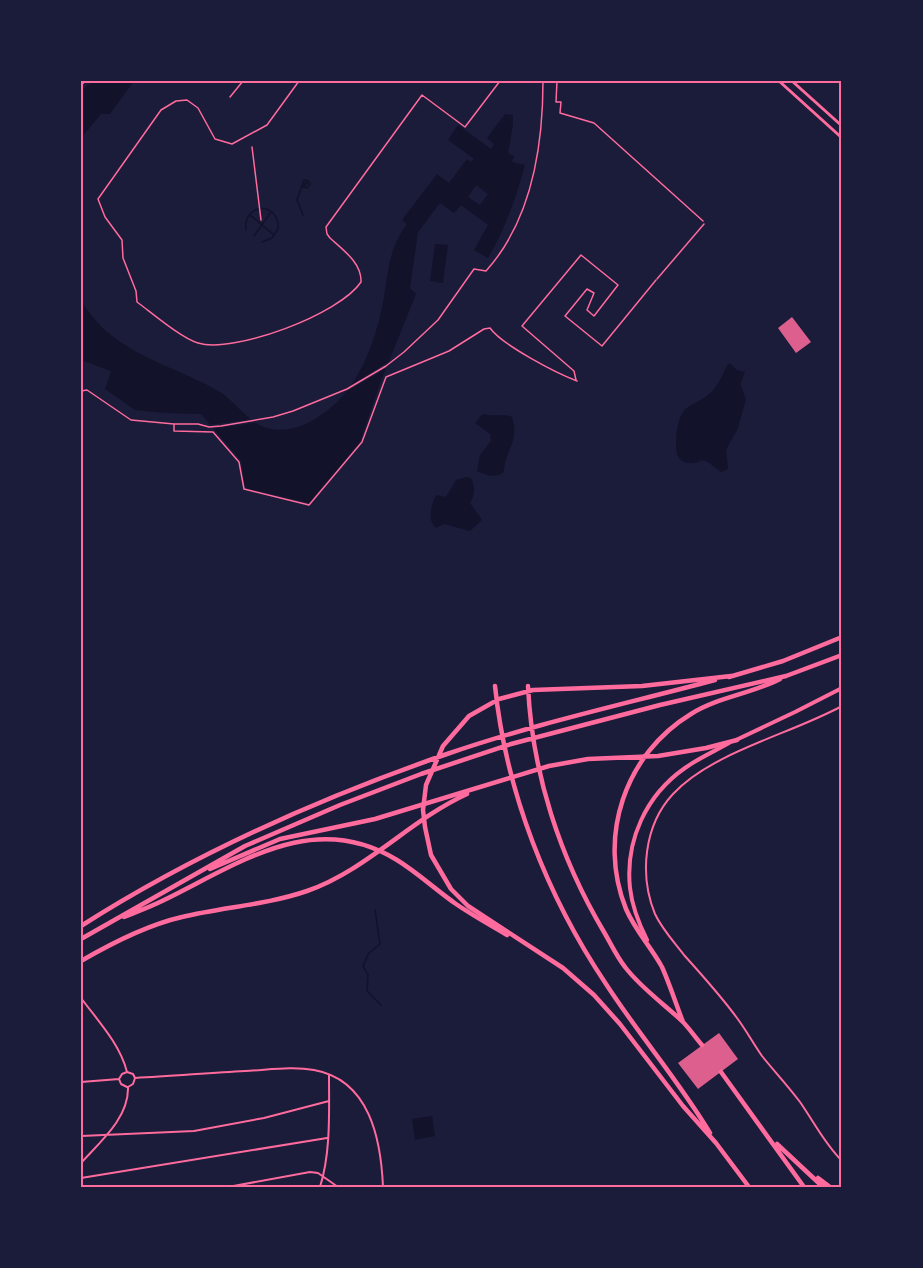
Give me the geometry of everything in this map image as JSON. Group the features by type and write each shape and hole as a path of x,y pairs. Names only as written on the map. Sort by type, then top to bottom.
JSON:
{"highway":[{"path":"81,926 234,842 369,782 448,753 783,661 842,637"},
{"path":"683,1022 662,968 627,911 618,885 614,844 623,797 645,754 675,724 722,699 768,685 842,655"},
{"path":"730,676 642,686 532,690 509,695 480,709 455,729 443,746 426,785 423,810 424,827 431,855 451,889 468,906 563,968 594,994 683,1106 716,1143 749,1187"},
{"path":"81,939 236,851 291,825 421,774 557,732 786,676"},
{"path":"495,686 506,750 518,798 539,859 566,917 606,984 690,1100 716,1143"},
{"path":"528,687 534,743 548,805 571,869 595,917 624,966 683,1022 702,1045"},
{"path":"648,944 636,914 630,889 631,854 639,825 659,791 673,777 699,759 842,687"},
{"path":"180,882 280,839 351,825 563,762 658,756 737,740"},
{"path":"81,961 105,946 179,918 269,902 337,878 366,861 432,812 486,786"},
{"path":"107,924 160,902 259,852 291,843 334,840 374,849 396,860 457,905 531,947"},
{"path":"721,1072 804,1187"},
{"path":"770,1138 823,1187"},
{"path":"802,1167 830,1187"}],"street":[{"path":"779,81 842,138"},
{"path":"792,81 842,126"},
{"path":"842,706 731,755 687,780 663,808 652,830 646,872 655,912 665,930 737,1017 763,1056 800,1102 828,1145 842,1161"},
{"path":"81,998 111,1038 127,1072"},
{"path":"135,1078 277,1069 314,1070 330,1075 360,1098 371,1116 382,1162 383,1187"},
{"path":"119,1079 127,1072 131,1072 135,1078"},
{"path":"320,1187 327,1138 330,1075"},
{"path":"81,1163 117,1122 124,1108 128,1087 133,1084 135,1078"},
{"path":"81,1082 119,1079"},
{"path":"119,1079 121,1084 128,1087"},
{"path":"81,1136 194,1131 264,1118 329,1101"},
{"path":"81,1178 327,1138"},
{"path":"228,1187 310,1172 338,1187"}],"lane":[{"path":"657,279 704,224"}],"path":[{"path":"81,85 87,81"},
{"path":"231,97 243,81"},
{"path":"299,81 267,125 232,144 215,139 198,108 187,100 176,101 161,110 98,199 105,216 122,240 123,258 136,291 137,302 195,342 207,344 230,342 279,332 320,314 349,296 361,282 360,270 330,238 326,227 422,95 465,127 500,81"},
{"path":"81,391 87,390 131,420 198,424 209,427 268,418 328,398 386,366 421,338 442,314 474,269 486,271 512,235 524,206 534,170 542,119 543,81"},
{"path":"556,81 556,102 561,102 560,113 594,123 702,218 704,224"},
{"path":"252,147 261,220"},
{"path":"174,424 174,431 213,432 239,462 244,489 309,505 362,442 386,377 449,351 484,329 490,328 494,334 505,341 564,376 577,381 574,371 522,326 581,255 618,285 594,316 587,310 594,293 587,289 564,316 602,346 657,279"}],"shaded area":[{"path":"93,81 134,81 110,114 101,114 81,138 81,91"},
{"path":"505,114 513,115 508,154 514,156 512,162 525,165 500,236 488,258 474,250 488,225 461,205 454,213 440,203 418,232 410,288 416,294 381,381 360,442 309,503 245,488 241,461 201,414 135,410 105,389 111,371 81,360 81,301 103,328 123,344 220,392 260,425 267,428 287,429 312,421 344,394 355,380 363,364 381,314 393,250 407,224 402,220 437,174 449,183 467,159 471,162 474,159 448,140 458,125 491,149 494,144 487,138","holes":["476,185 488,194 480,205 468,197"]},
{"path":"435,244 448,245 443,283 430,281"},
{"path":"728,364 745,372 740,384 746,399 738,428 726,450 728,469 721,472 702,460 691,463 682,461 677,453 676,442 681,416 685,410 710,393"},
{"path":"483,414 512,417 514,426 513,440 506,458 504,472 494,476 477,471 480,455 491,441 490,434 475,423"},
{"path":"471,478 474,487 470,503 482,520 470,531 444,524 436,528 431,517 431,508 436,495 446,497 456,480"},
{"path":"432,1116 435,1136 415,1140 412,1119"}],"pier":[{"path":"393,359 387,368 339,396 346,388"},
{"path":"254,419 260,422 210,429 209,427 209,425"}],"building":[{"path":"792,317 811,342 796,353 778,328"},
{"path":"719,1033 738,1059 698,1089 678,1063"}],"waterway":[{"path":"303,215 297,200 304,180 310,184 307,188 303,187 306,182 305,186 306,184"},
{"path":"246,230 250,214 255,210 262,208 273,213 278,229 272,238 262,242"},
{"path":"254,236 271,212"},
{"path":"250,215 274,235"},
{"path":"375,910 380,944 369,953 363,966 368,975 367,991 381,1005"}]}
